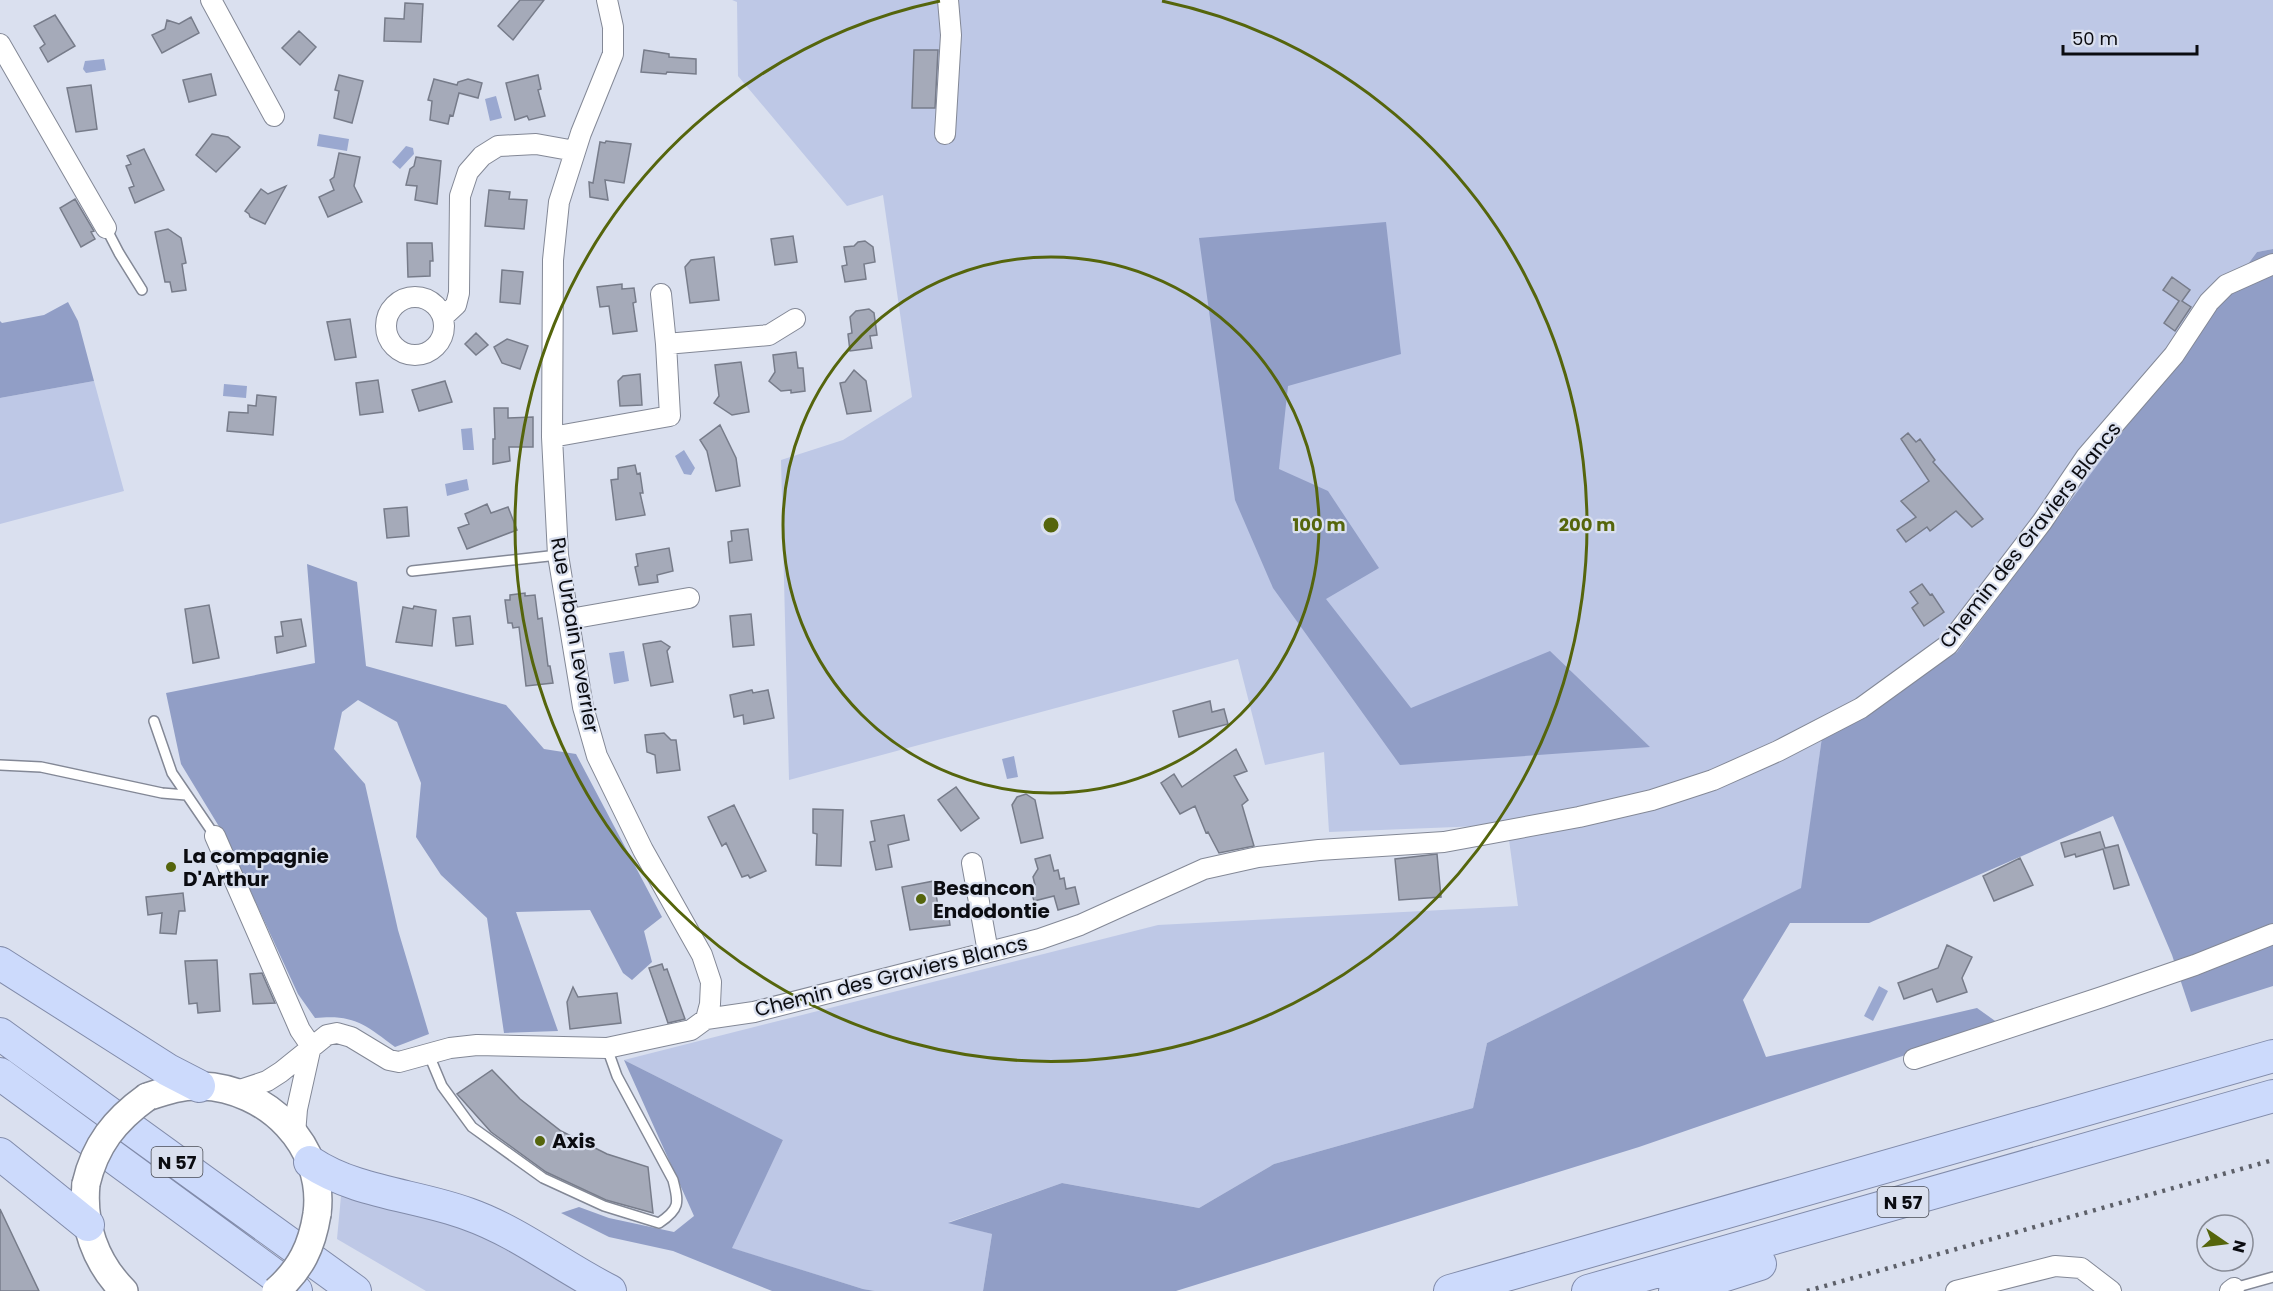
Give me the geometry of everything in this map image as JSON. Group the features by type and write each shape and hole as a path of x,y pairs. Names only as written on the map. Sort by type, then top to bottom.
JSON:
{"highway":[{"path":"0,963 168,1070 199,1086"},
{"name":"N 57","path":"0,1034 355,1291"},
{"name":"N 57","path":"1450,1291 2273,1056"},
{"name":"N 57","path":"0,1074 296,1291"},
{"name":"N 57","path":"1588,1291 2273,1096"},
{"path":"1675,1291 1866,1230 2082,1167 2218,1112"},
{"path":"0,1154 88,1225"},
{"path":"310,1162 326,1173 355,1183 436,1203 471,1215 540,1250 610,1291"}],"main road":[{"path":"124,1291 104,1267 96,1253 88,1225 86,1184 94,1157 102,1140 120,1118 147,1098 166,1090 199,1086 217,1087 264,1105 295,1134 310,1162 317,1186 314,1234 308,1251 292,1275 276,1291"}],"street":[{"path":"211,0 274,116"},
{"name":"Rue Urbain Leverrier","path":"607,0 613,27 613,54 574,151 559,202 553,260 552,437 558,555 583,706 597,756 643,850 702,955 711,982 710,1004 706,1019"},
{"path":"945,134 951,35 948,0"},
{"path":"0,44 106,228"},
{"path":"443,317 456,305 459,293 460,196 468,172 482,156 498,146 536,144 574,151"},
{"name":"Chemin des Graviers Blancs","path":"706,1019 754,1012 1040,939 1080,925 1204,869 1258,857 1319,850 1444,842 1579,817 1652,800 1713,780 1778,750 1861,708 1948,645 2042,522 2086,457 2174,355 2209,302 2226,285 2273,264"},
{"path":"552,437 670,416 661,294"},
{"path":"666,344 769,335 795,319"},
{"path":"570,619 689,598"},
{"path":"215,836 300,1030 310,1046 297,1109 295,1134"},
{"path":"972,863 988,952"},
{"path":"1914,1059 2123,990 2273,934"},
{"path":"234,1092 274,1076 327,1035 337,1034 351,1037 389,1060 399,1062 450,1048 477,1045 607,1048 691,1030 706,1019"},
{"path":"1956,1291 2055,1266 2081,1269 2111,1291"}],"lane":[{"path":"106,228 142,290"},
{"path":"412,572 558,555"},
{"path":"154,721 172,773 215,836"},
{"path":"0,765 41,767 162,794 186,795"},
{"path":"429,1054 442,1086 472,1127 543,1178 604,1206 659,1223 673,1214 678,1199 673,1180 617,1076 607,1048"},
{"path":"2232,1289 2273,1277"}],"shaded area":[{"path":"732,0 2273,0 2273,249 2257,252 1957,652 1822,737 1802,888 1487,1043 1473,1108 1274,1164 1199,1208 1062,1183 949,1222 992,1234 983,1291 875,1291 731,1248 783,1140 624,1060 1158,925 1518,906 1507,825 1329,832 1324,752 1265,765 1238,659 789,780 781,460 843,440 912,397 883,195 847,206 738,76 737,2"},
{"path":"104,59 106,70 86,73 83,69 85,61"},
{"path":"496,96 502,118 490,121 485,99"},
{"path":"319,134 349,139 347,151 317,146"},
{"path":"406,146 413,148 414,154 400,169 392,162"},
{"path":"1386,222 1401,354 1288,386 1279,469 1328,491 1379,568 1326,599 1411,708 1550,651 1650,747 1400,765 1273,588 1235,500 1199,238"},
{"path":"2273,249 2273,986 2191,1012 2172,955 2113,816 1869,923 1790,923 1743,1000 1766,1057 1977,1008 1998,1023 1639,1147 1176,1291 983,1291 992,1234 948,1223 1062,1183 1199,1208 1274,1164 1473,1108 1487,1043 1801,888 1822,737 1957,652 2257,252"},
{"path":"68,302 78,321 94,381 0,398 0,321 2,323 44,315"},
{"path":"94,381 124,491 0,524 0,398"},
{"path":"224,384 247,386 246,398 223,396"},
{"path":"472,428 474,450 463,450 461,429"},
{"path":"684,450 695,468 691,475 684,474 675,456"},
{"path":"467,479 469,490 447,496 445,484"},
{"path":"307,564 357,582 366,666 506,705 544,749 576,754 662,917 644,931 652,962 632,980 623,973 590,910 516,912 558,1031 504,1033 487,918 441,875 416,837 421,783 397,722 358,700 342,712 334,749 365,784 398,930 429,1034 395,1047 358,1022 339,1018 315,1018 298,994 226,838 181,764 166,693 315,663"},
{"path":"624,651 629,681 614,684 609,653"},
{"path":"1014,756 1018,777 1007,779 1002,759"},
{"path":"1879,986 1888,991 1873,1021 1864,1016"},
{"path":"624,1060 783,1140 732,1248 875,1291 772,1291 673,1251 609,1237 561,1213 579,1207 609,1218 674,1232 694,1216"},
{"path":"341,1196 418,1209 453,1220 579,1291 426,1291 337,1239"}],"building":[{"path":"520,0 544,0 513,40 498,26"},
{"path":"405,3 423,4 421,42 384,41 385,18 404,19"},
{"path":"55,15 75,46 48,62 40,48 45,44 34,26"},
{"path":"191,17 199,33 162,53 152,35 165,29 167,20 179,24"},
{"path":"299,31 316,47 300,65 282,48"},
{"path":"644,50 669,54 669,57 696,59 696,74 641,72"},
{"path":"914,50 938,50 935,108 912,108"},
{"path":"211,74 216,95 189,102 183,80"},
{"path":"339,75 363,81 352,123 334,118 339,91 335,90"},
{"path":"538,75 541,89 538,90 545,116 529,120 527,116 515,120 506,83"},
{"path":"434,79 457,85 458,82 468,79 482,83 478,98 459,93 453,116 450,115 448,124 430,120 432,101 428,100"},
{"path":"91,85 97,129 76,132 67,88"},
{"path":"212,134 228,137 240,147 216,172 196,155"},
{"path":"606,141 631,144 624,183 605,180 608,200 590,197 589,182 593,183 600,142 605,143"},
{"path":"144,149 164,190 135,203 129,188 134,186 126,166 131,164 127,156"},
{"path":"339,153 360,157 354,186 362,202 328,217 319,197 334,190 330,180 334,177"},
{"path":"416,157 441,161 437,204 415,200 417,186 406,185"},
{"path":"286,186 265,224 250,217 245,211 261,189 268,194"},
{"path":"489,190 510,192 509,199 527,200 524,229 485,226"},
{"path":"75,199 94,231 91,232 95,239 81,247 60,208"},
{"path":"168,229 181,238 186,263 182,264 186,290 172,292 170,282 165,282 155,232"},
{"path":"793,236 797,262 775,265 771,239"},
{"path":"865,241 873,247 875,262 864,264 866,279 845,282 842,266 847,265 844,247"},
{"path":"407,243 432,243 433,261 430,261 430,276 408,277"},
{"path":"714,257 719,300 690,303 685,267 691,260"},
{"path":"502,270 523,272 520,304 500,302"},
{"path":"2172,277 2190,290 2182,301 2191,307 2175,331 2164,323 2179,301 2163,290"},
{"path":"622,284 622,289 634,288 636,302 633,303 637,331 613,334 609,306 600,307 597,287"},
{"path":"869,309 874,313 877,335 870,336 872,348 850,351 848,334 852,333 850,317 856,311"},
{"path":"350,319 356,357 335,360 327,322"},
{"path":"476,333 488,345 476,355 465,344"},
{"path":"507,339 528,346 520,369 502,363 494,347"},
{"path":"796,352 798,368 803,368 805,391 791,393 791,390 781,391 769,381 775,372 773,355"},
{"path":"741,362 749,412 732,415 714,403 719,396 715,365"},
{"path":"854,370 866,381 871,411 847,414 840,383 845,382"},
{"path":"640,374 642,405 620,406 618,381 623,376"},
{"path":"378,380 383,412 360,415 356,383"},
{"path":"445,381 452,402 419,411 412,390"},
{"path":"257,395 276,397 273,435 227,431 229,412 248,413 248,405 256,406"},
{"path":"494,408 508,408 508,418 533,417 533,447 509,447 510,461 493,464 493,439 495,439"},
{"path":"720,425 736,458 740,486 716,491 707,451 700,440"},
{"path":"1908,433 1916,442 1920,439 1935,460 1933,462 1983,519 1972,527 1956,511 1930,531 1927,527 1906,542 1897,530 1916,517 1901,501 1929,481 1901,439"},
{"path":"635,465 637,474 640,473 643,493 640,493 645,515 616,520 611,480 618,479 618,468"},
{"path":"487,504 491,513 508,507 517,530 467,549 458,528 469,524 465,514"},
{"path":"407,507 409,536 387,538 384,509"},
{"path":"748,529 752,560 730,563 728,542 732,541 731,531"},
{"path":"669,548 673,571 657,575 658,582 639,585 635,567 638,566 636,554"},
{"path":"1922,584 1944,612 1924,626 1912,608 1918,603 1910,592"},
{"path":"525,593 525,596 535,595 538,619 542,618 548,666 550,666 553,683 526,686 519,627 513,628 512,623 508,623 505,600 510,600 510,595"},
{"path":"209,605 219,658 193,663 185,609"},
{"path":"414,606 436,610 432,646 396,642 403,607 413,609"},
{"path":"751,614 754,645 733,647 730,616"},
{"path":"470,616 473,644 456,646 453,618"},
{"path":"301,619 306,646 277,653 275,637 283,636 281,622"},
{"path":"661,641 670,647 667,651 673,682 651,686 643,644"},
{"path":"752,690 753,693 768,690 774,718 744,724 743,715 734,717 730,695"},
{"path":"1210,701 1212,712 1224,709 1228,724 1179,737 1173,711"},
{"path":"664,733 671,740 676,740 680,770 657,773 655,755 647,752 645,735"},
{"path":"1236,749 1247,771 1234,776 1248,800 1242,805 1254,846 1219,853 1208,832 1206,833 1195,806 1180,814 1161,783 1174,774 1182,787"},
{"path":"956,787 979,818 961,831 938,800"},
{"path":"1026,794 1035,800 1043,838 1021,843 1012,805 1017,797"},
{"path":"734,805 766,871 750,878 748,875 742,877 726,843 722,846 708,817"},
{"path":"813,809 843,810 841,866 816,865 817,834 813,833"},
{"path":"904,815 909,840 888,845 892,867 876,870 870,842 875,841 871,821"},
{"path":"2100,832 2105,848 2118,845 2129,885 2114,889 2103,849 2076,857 2075,854 2065,857 2061,843"},
{"path":"1437,854 1441,897 1399,900 1395,859"},
{"path":"1050,855 1054,871 1058,870 1060,879 1064,878 1066,889 1075,887 1079,904 1058,910 1054,896 1034,901 1030,886 1035,885 1033,877 1038,869 1035,859"},
{"path":"2020,858 2033,885 1994,901 1983,876"},
{"name":"Besancon Endodontie","path":"934,881 939,913 948,911 950,925 910,930 902,887"},
{"path":"183,893 185,911 179,911 176,934 160,933 162,913 148,915 146,897"},
{"path":"1947,945 1972,957 1962,978 1967,992 1937,1002 1932,989 1904,999 1898,983 1938,968"},
{"path":"217,960 220,1011 198,1013 197,1003 189,1004 185,961"},
{"path":"662,964 664,970 667,969 685,1019 668,1023 649,968"},
{"path":"262,973 275,1003 253,1004 250,974"},
{"path":"573,987 578,997 617,993 621,1023 570,1029 567,1002"},
{"name":"Axis","path":"492,1070 520,1099 561,1131 607,1154 648,1167 653,1213 606,1200 546,1172 491,1132 457,1094"},
{"path":"0,1209 18,1247 39,1291 0,1291"}],"railway":[{"path":"1807,1291 2273,1160"}],"place":[{"name":"La compagnie D'Arthur","path":"171,867"},
{"name":"Besancon Endodontie","path":"921,899"},
{"name":"Axis","path":"540,1141"}]}
